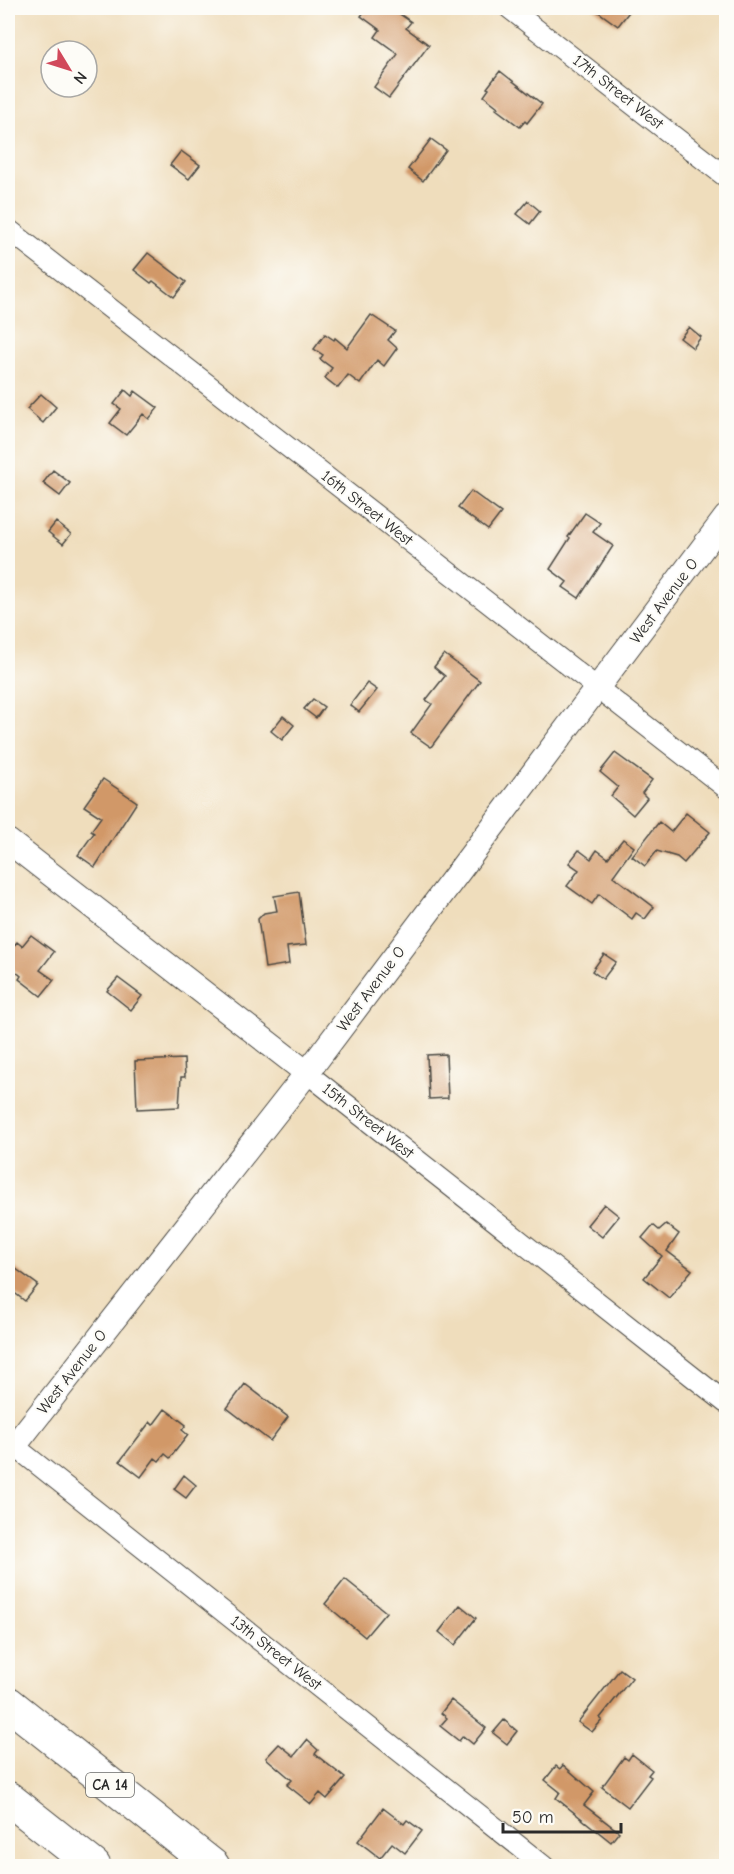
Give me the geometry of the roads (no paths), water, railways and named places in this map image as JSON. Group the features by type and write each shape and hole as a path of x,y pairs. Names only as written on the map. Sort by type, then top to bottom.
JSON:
{"highway":[{"name":"CA 14","path":"8,1703 213,1866"},
{"path":"8,1798 94,1866"}],"street":[{"name":"17th Street West","path":"509,8 726,177"},
{"name":"16th Street West","path":"8,229 726,788"},
{"name":"West Avenue O","path":"10,1447 307,1073 726,517"},
{"name":"15th Street West","path":"8,841 726,1403"},
{"name":"13th Street West","path":"10,1447 544,1866"}]}
